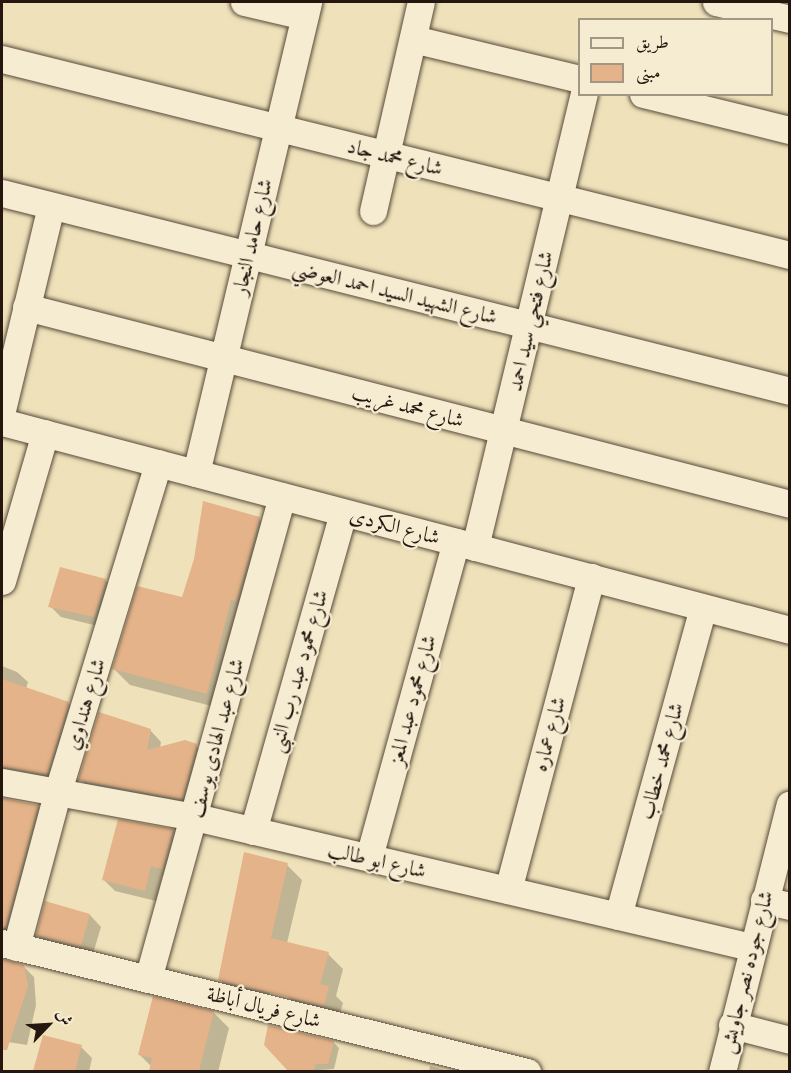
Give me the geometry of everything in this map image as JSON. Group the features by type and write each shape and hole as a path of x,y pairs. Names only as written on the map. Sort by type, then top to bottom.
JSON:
{"street":[{"path":"244,2 306,9"},
{"path":"373,211 421,2"},
{"path":"716,2 789,19"},
{"name":"شارع حامد النجار","path":"196,473 306,9"},
{"path":"413,39 578,79"},
{"name":"شارع محمد جاد","path":"2,59 789,255"},
{"name":"شارع فتحي سيد احمد","path":"466,544 503,430 584,96"},
{"path":"651,96 789,130"},
{"name":"شارع الشهيد السيد احمد العوضي","path":"2,193 789,391"},
{"path":"2,410 51,206"},
{"name":"شارع محمد غريب","path":"26,307 789,504"},
{"name":"شارع الكردى","path":"2,422 789,630"},
{"path":"2,581 45,433"},
{"name":"شارع هنداوي","path":"9,945 158,463"},
{"name":"شارع عبد الهادى يوسف","path":"148,979 195,817 282,496"},
{"name":"شارع محمود عبد رب النبى","path":"253,831 343,512"},
{"name":"شارع محمود عبد المعز","path":"369,857 466,544"},
{"name":"شارع عماره","path":"507,890 591,577"},
{"name":"شارع محمد خطاب","path":"618,916 703,607"},
{"name":"شارع ابو طالب","path":"2,782 57,794 195,817 751,947"},
{"name":"شارع جوده نصر جاويش","path":"722,1071 751,947 777,903 789,804"},
{"name":"شارع فريال أباظة","path":"9,945 527,1071"},
{"path":"732,1025 789,1040"}],"building":[{"path":"203,501 260,517 236,601 231,600 207,694 112,669 137,586 182,597 194,559"},
{"path":"60,567 106,579 94,617 48,607"},
{"path":"2,679 69,702 47,774 2,767"},
{"path":"99,712 151,729 147,750 185,740 197,744 182,799 78,780"},
{"path":"2,798 38,805 5,928 2,928"},
{"path":"118,819 173,829 162,869 151,866 145,891 102,880"},
{"path":"244,852 288,863 271,938 329,952 320,984 329,986 324,1006 218,980"},
{"path":"45,901 90,914 81,946 36,935"},
{"path":"2,959 24,965 28,986 7,1050 2,1050"},
{"path":"153,996 214,1011 199,1071 149,1071 152,1058 138,1055"},
{"path":"268,1025 334,1041 328,1064 316,1064 313,1071 288,1071 264,1045"},
{"path":"43,1035 82,1045 75,1071 33,1071"}]}
